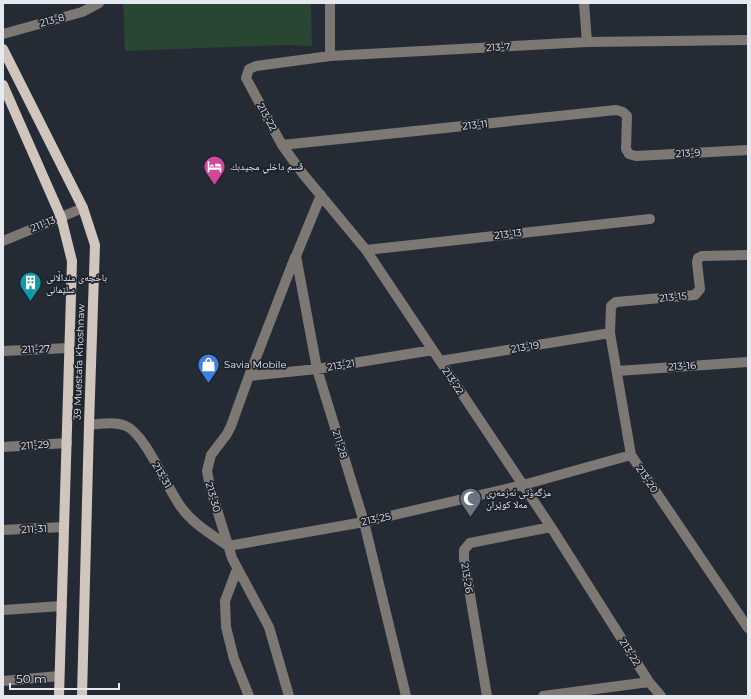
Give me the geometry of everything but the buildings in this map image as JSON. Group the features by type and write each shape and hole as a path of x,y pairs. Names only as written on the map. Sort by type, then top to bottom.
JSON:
{"main road":[{"name":"39 Muestafa Khoshnaw","path":"3,49 83,208 95,246 82,696"},
{"name":"39 Muestafa Khoshnaw","path":"3,85 61,217 72,261 59,696"}],"street":[{"name":"213-8","path":"3,34 82,12 99,3"},
{"path":"330,3 330,56"},
{"path":"584,3 587,42"},
{"name":"213-7","path":"249,69 256,66 330,56 587,42 748,40"},
{"name":"213-22","path":"249,69 246,78 282,145 303,174 366,250 551,527 649,682 661,696"},
{"name":"213-11","path":"282,145 616,110 623,112 627,116 626,149 629,154"},
{"name":"213-9","path":"629,154 636,156 748,150"},
{"path":"296,256 321,195"},
{"name":"211-13","path":"3,240 83,208"},
{"name":"213-13","path":"366,250 650,219"},
{"name":"213-15","path":"611,306 616,302 695,295 700,289 697,262 698,258 702,256 748,255"},
{"name":"211-28","path":"296,256 317,369 364,522 406,696"},
{"name":"213-30","path":"289,696 269,627 237,569 228,546 210,487 207,471 211,455 229,430 296,256"},
{"name":"213-20","path":"611,306 610,333 631,455 748,628"},
{"name":"213-19","path":"440,361 610,333"},
{"name":"211-27","path":"3,351 70,348"},
{"name":"213-21","path":"249,376 317,369 433,350"},
{"name":"213-16","path":"617,371 748,362"},
{"name":"213-31","path":"89,425 112,423 126,426 132,430 142,441 181,508 198,525 228,546"},
{"name":"211-29","path":"3,447 67,443"},
{"name":"213-25","path":"228,546 364,522 523,485 631,455"},
{"name":"211-31","path":"3,530 64,527"},
{"name":"213-26","path":"487,696 464,559 464,550 470,543 551,527"},
{"path":"237,569 225,600 226,627 234,659 249,696"},
{"path":"3,610 62,606"},
{"path":"3,681 59,676"},
{"path":"543,696 649,682"}],"green space":[{"path":"123,3 311,3 312,46 286,45 125,51"}],"place":[{"name":"قسم داخلي مجيدبك","path":"214,186"},
{"name":"باخچەی منداڵانی سلێمانی","path":"31,302"},
{"name":"Savia Mobile","path":"208,384"},
{"name":"مزگەوتی ئەزمەڕی مەلا کوێران","path":"471,518"}]}
